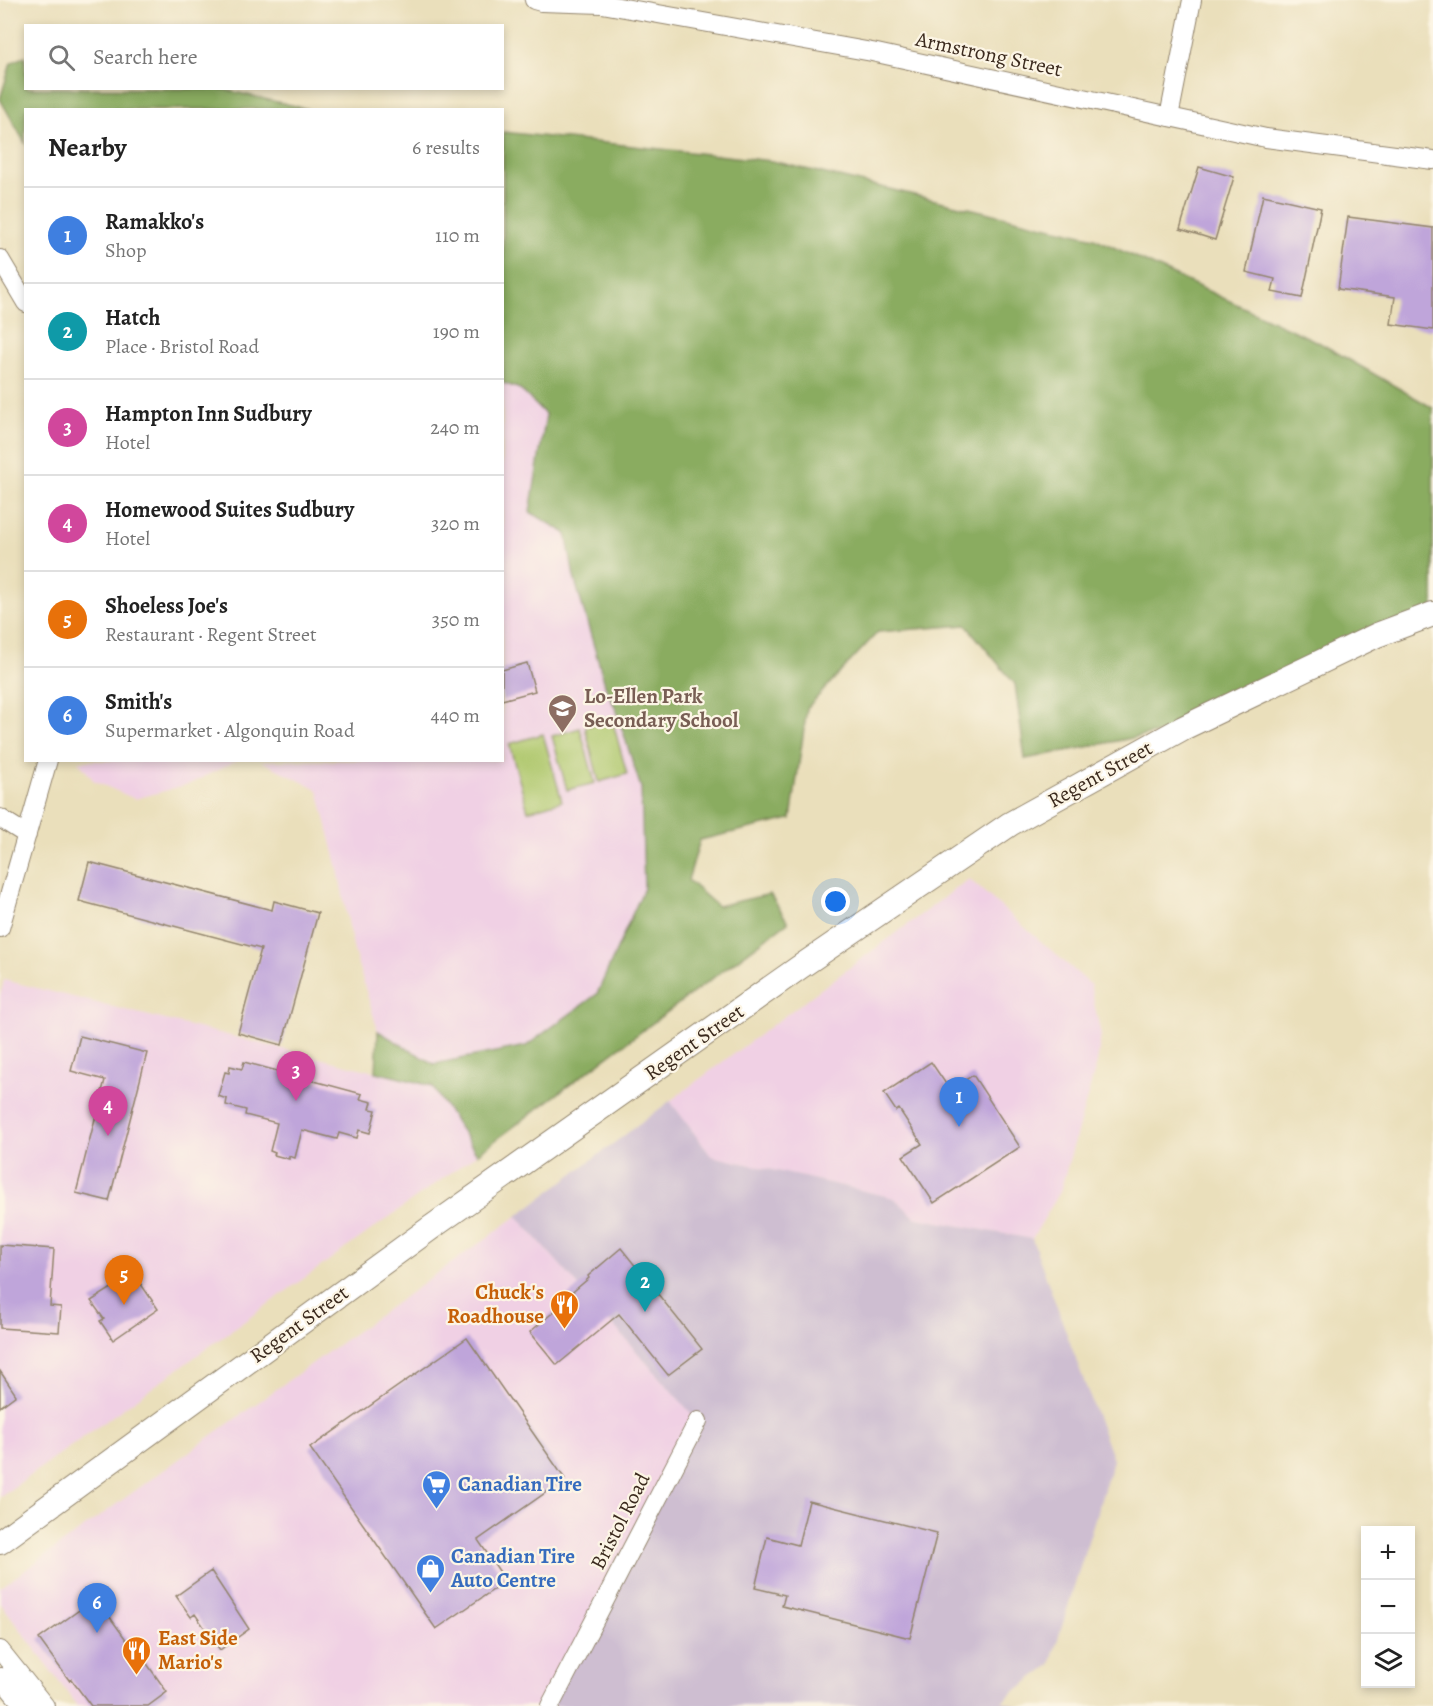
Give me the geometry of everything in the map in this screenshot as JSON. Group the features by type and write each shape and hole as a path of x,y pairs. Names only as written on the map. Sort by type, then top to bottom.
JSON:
{"main road":[{"name":"Regent Street","path":"0,1542 459,1208 800,967 1010,824 1183,728 1377,635 1433,615"}],"street":[{"name":"Armstrong Street","path":"534,0 602,4 872,52 1266,138 1433,160"},
{"path":"1169,117 1192,0"},
{"path":"0,259 24,300"},
{"path":"0,928 47,762"},
{"path":"0,818 27,835"},
{"name":"Bristol Road","path":"550,1706 698,1421"},
{"path":"0,1650 45,1706"},
{"path":"0,1677 24,1706"}],"shaded area":[{"name":"Lo-Ellen Park Secondary School","path":"504,383 520,389 546,414 530,511 565,533 574,577 606,688 615,707 641,788 644,888 597,994 526,1046 434,1064 378,1031 354,951 337,865 318,790 263,762 504,762"},
{"path":"79,762 234,762 190,784 135,799 94,781"},
{"path":"969,879 1090,984 1101,1035 1097,1063 1060,1192 1032,1239 916,1218 894,1198 711,1156 670,1101"},
{"path":"4,980 432,1086 477,1154 0,1497 0,996"},
{"path":"670,1101 711,1156 894,1198 916,1218 1032,1239 1113,1460 1050,1665 1002,1701 1018,1706 550,1706 698,1421 517,1216"},
{"path":"517,1216 698,1421 545,1706 77,1706 0,1602 0,1588"}],"green space":[{"path":"24,56 24,90 226,90 304,108 24,108 24,141 0,99 11,63"},
{"path":"504,132 772,161 1094,238 1320,343 1433,408 1433,614 1183,728 1025,759 1015,684 966,625 878,632 807,708 791,819 700,840 688,880 717,906 770,894 788,922 477,1154 432,1086 376,1072 378,1031 434,1064 526,1046 597,994 644,888 641,788 615,707 606,688 574,577 566,533 530,512 546,415 520,389 504,383"},
{"path":"612,719 627,774 599,782 585,727"},
{"path":"580,728 595,783 567,790 552,736"},
{"path":"543,734 562,801 528,811 509,744"}],"building":[{"path":"1199,167 1234,177 1215,240 1180,229"},
{"path":"1263,195 1321,208 1302,298 1272,292 1275,279 1246,272"},
{"path":"1348,217 1433,228 1433,330 1391,324 1395,297 1338,289"},
{"path":"527,663 535,691 504,699 504,669"},
{"path":"89,862 272,910 274,901 318,913 282,1045 238,1033 261,949 79,901"},
{"path":"80,1036 147,1053 109,1201 76,1193 105,1080 71,1071"},
{"path":"244,1062 362,1094 360,1099 372,1102 370,1109 376,1110 370,1133 359,1130 357,1138 339,1133 337,1139 302,1130 295,1158 289,1156 289,1159 274,1155 275,1153 270,1151 277,1123 245,1115 246,1110 226,1105 227,1099 218,1096 225,1072 229,1073 230,1066 242,1069"},
{"path":"931,1062 950,1090 973,1075 1020,1147 934,1203 903,1156 922,1144 899,1109 896,1111 884,1093"},
{"path":"0,1245 54,1249 50,1306 61,1307 59,1332 0,1328"},
{"path":"621,1248 702,1349 668,1375 619,1314 557,1365 530,1332 557,1309 555,1307 589,1278 588,1276"},
{"path":"134,1274 158,1309 113,1340 100,1321 104,1319 91,1301"},
{"name":"Canadian Tire","path":"467,1338 565,1479 478,1540 506,1581 436,1629 310,1448"},
{"path":"0,1371 16,1395 0,1407"},
{"path":"809,1501 937,1533 910,1638 782,1606 785,1595 755,1588 767,1537 798,1545"},
{"path":"211,1571 249,1629 220,1650 195,1614 191,1617 176,1596"},
{"path":"96,1598 167,1692 148,1706 91,1706 39,1639"}],"place":[{"name":"Lo-Ellen Park Secondary School","path":"563,734"},
{"name":"Hampton Inn Sudbury","path":"296,1101"},
{"name":"Ramakko's","path":"959,1127"},
{"name":"Homewood Suites Sudbury","path":"108,1136"},
{"name":"Shoeless Joe's","path":"124,1305"},
{"name":"Hatch","path":"645,1312"},
{"name":"Chuck's Roadhouse","path":"565,1330"},
{"name":"Canadian Tire","path":"437,1510"},
{"name":"Canadian Tire Auto Centre","path":"430,1594"},
{"name":"Smith's","path":"97,1633"},
{"name":"East Side Mario's","path":"137,1676"}]}
